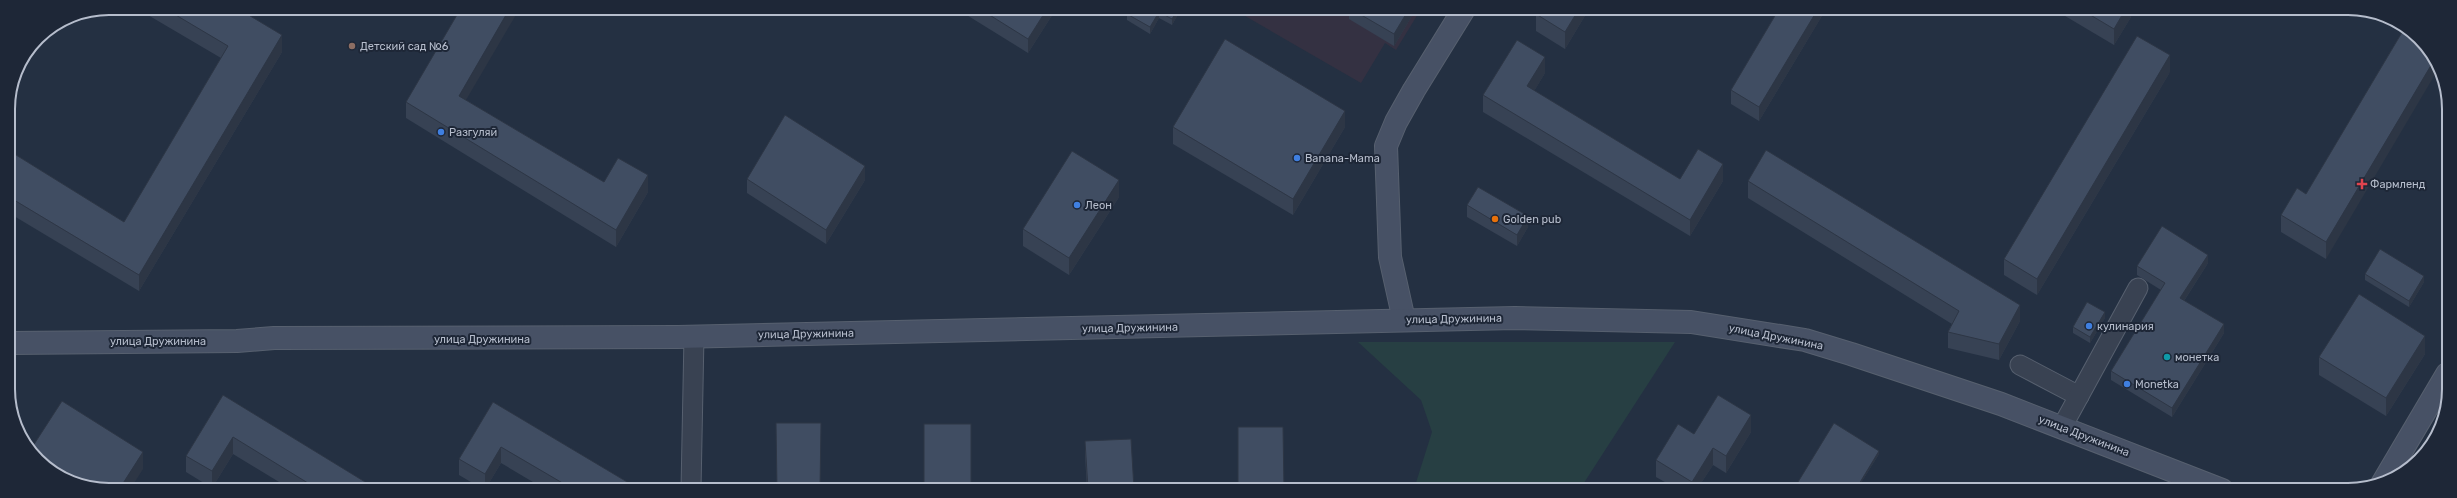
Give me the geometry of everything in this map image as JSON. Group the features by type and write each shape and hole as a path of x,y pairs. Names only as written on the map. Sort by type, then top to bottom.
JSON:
{"main road":[{"path":"1404,320 1390,257 1386,146 1396,122 1414,90 1460,15"},
{"name":"улица Дружинина","path":"15,343 237,341 274,338 469,339 694,336 1515,318 1692,322 1744,329 1805,340 1851,354 2001,404 2204,483"},
{"path":"2388,474 2442,382"}],"street":[{"path":"2062,427 2138,288"},
{"path":"691,483 694,336"},
{"path":"2020,365 2079,396"}],"shaded area":[{"path":"1243,15 1417,15 1396,50 1385,43 1361,83"}],"green space":[{"path":"1358,342 1675,342 1584,483 1416,483 1432,432 1421,400"}],"building":[{"path":"176,15 249,15 282,35 139,275 15,201 15,154 124,222 228,46"},
{"path":"457,15 506,15 459,96 604,182 618,158 648,175 616,230 406,102"},
{"path":"990,15 1043,15 1028,39"},
{"path":"1129,15 1157,15 1150,27"},
{"path":"1165,15 1174,15 1172,19"},
{"path":"1361,15 1405,15 1394,34"},
{"path":"1538,15 1575,15 1565,32"},
{"path":"1775,15 1814,15 1759,107 1731,90"},
{"path":"2090,15 2122,15 2114,29"},
{"path":"2402,32 2405,34 2415,42 2431,66 2326,242 2281,215 2297,188 2306,194"},
{"path":"2137,36 2170,55 2037,279 2004,259"},
{"path":"1225,39 1345,111 1293,199 1173,127"},
{"path":"1517,40 1545,57 1527,86 1680,179 1698,149 1723,164 1690,220 1483,95"},
{"path":"785,115 865,166 826,230 747,179"},
{"path":"1766,150 2020,305 1999,344 1948,332 1959,311 1748,181"},
{"path":"1072,151 1119,180 1069,258 1023,229"},
{"path":"1478,187 1528,216 1517,235 1467,205"},
{"name":"монетка","path":"2162,226 2208,255 2180,298 2224,324 2172,408 2111,371 2165,283 2137,266"},
{"path":"2380,249 2424,276 2409,301 2365,274"},
{"path":"2359,294 2425,336 2386,398 2319,357"},
{"name":"кулинария","path":"2087,302 2105,312 2090,337 2073,327"},
{"path":"223,395 367,483 308,483 233,437 212,471 186,456"},
{"path":"1718,395 1751,415 1726,456 1713,448 1692,482 1656,460 1678,424 1694,434"},
{"path":"62,401 143,452 123,483 109,483 90,481 67,473 42,456 33,445"},
{"path":"493,402 629,483 562,483 501,447 485,474 459,459"},
{"path":"776,423 821,423 820,483 777,483"},
{"path":"1834,423 1879,451 1860,483 1798,482"},
{"path":"924,424 971,424 971,483 924,483"},
{"path":"1238,427 1283,427 1284,483 1238,483"},
{"path":"1131,439 1134,483 1088,483 1085,441"}],"place":[{"name":"Детский сад №6","path":"352,46"},
{"name":"Разгуляй","path":"441,132"},
{"name":"Banana-Mama","path":"1297,158"},
{"name":"Фармленд","path":"2362,184"},
{"name":"Леон","path":"1077,205"},
{"name":"Golden pub","path":"1495,219"},
{"name":"кулинария","path":"2089,326"},
{"name":"монетка","path":"2167,357"},
{"name":"Monetka","path":"2127,384"}]}
